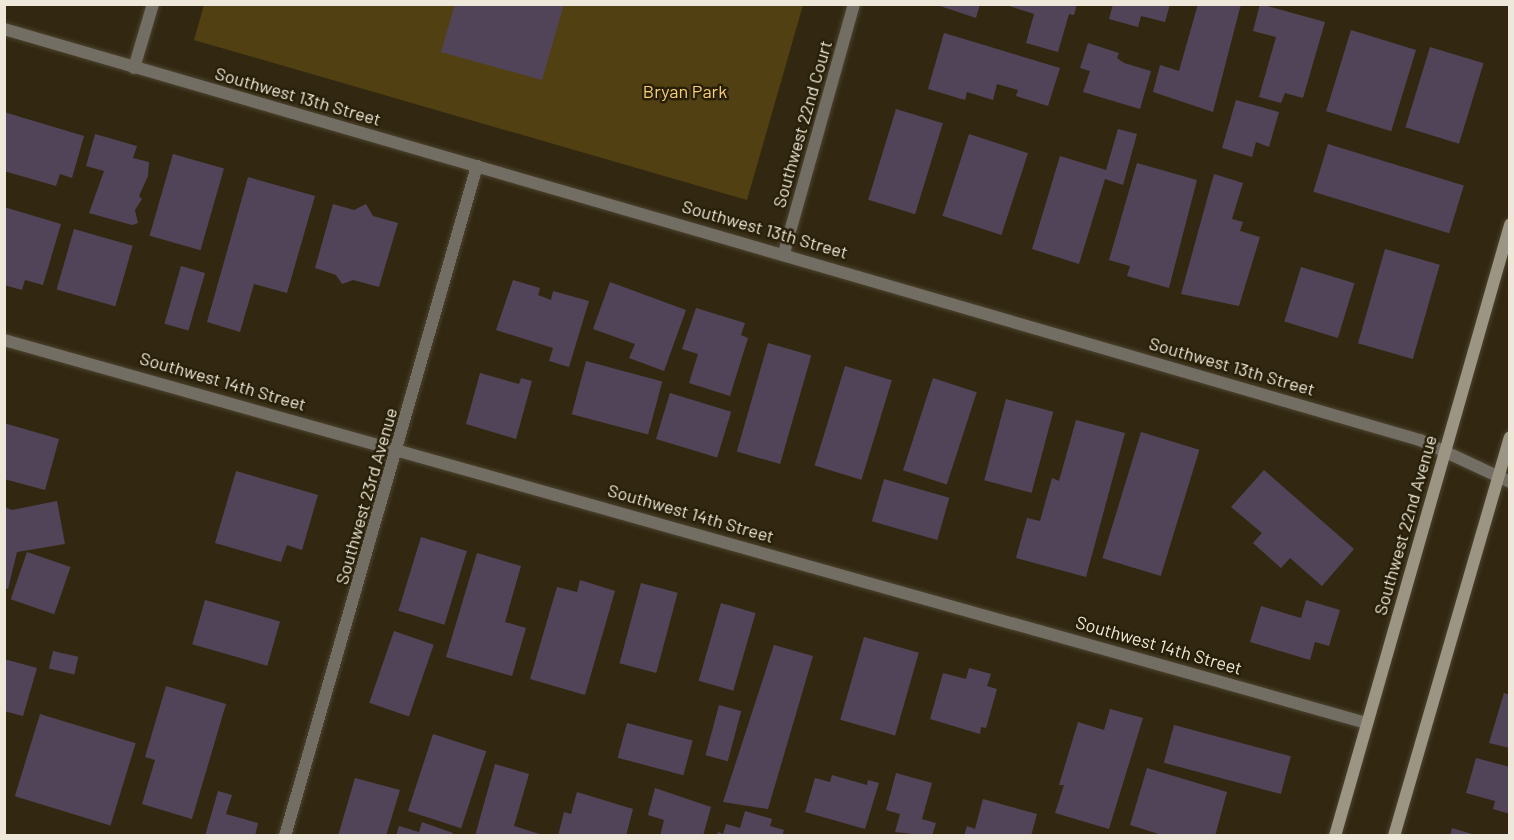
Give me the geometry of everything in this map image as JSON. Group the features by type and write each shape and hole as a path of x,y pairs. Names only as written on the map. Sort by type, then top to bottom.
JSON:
{"main road":[{"name":"Southwest 22nd Avenue","path":"1335,836 1509,225"},
{"path":"1394,836 1504,479 1509,438"}],"street":[{"path":"134,68 153,4"},
{"name":"Southwest 22nd Court","path":"784,253 855,4"},
{"name":"Southwest 13th Street","path":"4,29 784,253 1445,450 1504,479"},
{"name":"Southwest 23rd Avenue","path":"285,836 399,449 477,166"},
{"name":"Southwest 14th Street","path":"4,339 1367,723"}],"green space":[{"name":"Bryan Park","path":"204,5 803,5 747,200 194,40"}],"building":[{"path":"455,4 564,4 542,80 441,52"},
{"path":"934,4 980,4 976,18"},
{"path":"1003,4 1077,4 1074,15 1069,14 1058,52 1026,43 1034,14"},
{"path":"1113,4 1170,4 1165,22 1141,16 1138,27 1109,19"},
{"path":"1198,4 1241,4 1213,112 1153,92 1160,65 1179,71"},
{"path":"1260,4 1325,22 1303,98 1285,93 1281,103 1259,97 1276,37 1253,31"},
{"path":"1351,30 1416,50 1391,131 1326,111"},
{"path":"944,33 1060,68 1048,106 1016,96 1018,90 997,84 993,100 967,92 965,100 928,89"},
{"path":"1088,43 1119,53 1117,58 1124,63 1151,71 1140,109 1083,92 1090,71 1080,68"},
{"path":"1430,47 1484,63 1459,144 1405,127"},
{"path":"1236,100 1279,112 1269,147 1256,142 1252,157 1222,148"},
{"path":"896,109 943,123 915,214 868,200"},
{"path":"4,112 84,136 72,178 60,174 56,186 4,171"},
{"path":"1118,129 1137,134 1123,185 1105,179 1079,264 1032,249 1060,156 1106,170"},
{"path":"95,134 137,146 133,158 149,162 148,176 139,196 142,199 135,210 138,223 132,225 89,213 104,171 86,166"},
{"path":"969,134 1028,153 1001,235 942,216"},
{"path":"1328,144 1464,186 1449,233 1313,192"},
{"path":"173,154 224,169 201,250 150,236"},
{"path":"1137,163 1197,180 1169,288 1127,276 1130,266 1109,260"},
{"path":"1214,174 1243,183 1232,219 1243,222 1240,231 1260,237 1239,306 1181,294"},
{"path":"248,177 315,196 287,293 254,284 240,332 207,322"},
{"path":"333,204 354,210 366,204 373,216 398,223 379,287 353,280 342,284 336,275 315,268"},
{"path":"4,207 61,224 43,285 25,280 22,290 4,285"},
{"path":"74,229 133,246 115,306 57,290"},
{"path":"1385,249 1440,265 1413,359 1358,343"},
{"path":"181,266 205,273 188,331 164,324"},
{"path":"1301,267 1355,283 1338,338 1284,322"},
{"path":"513,280 540,288 538,295 551,300 553,291 589,301 569,367 549,361 553,348 496,330"},
{"path":"610,282 686,310 664,371 629,358 635,344 593,329"},
{"path":"696,308 745,323 741,335 748,338 730,396 689,383 698,354 682,349"},
{"path":"768,343 811,355 780,464 737,452"},
{"path":"586,361 662,381 648,435 572,414"},
{"path":"845,366 892,380 861,480 815,465"},
{"path":"480,373 519,384 521,378 532,381 516,439 466,424"},
{"path":"933,378 977,392 947,484 903,470"},
{"path":"670,393 731,412 717,458 656,439"},
{"path":"1006,399 1053,412 1032,493 984,480"},
{"path":"1076,420 1125,433 1086,577 1016,558 1027,518 1040,521 1052,478 1059,481"},
{"path":"4,423 59,439 45,490 4,479"},
{"path":"1141,432 1199,450 1161,576 1102,558"},
{"path":"1264,470 1354,549 1322,586 1290,558 1281,568 1253,543 1262,533 1231,507"},
{"path":"236,471 318,495 302,550 287,545 281,562 215,543"},
{"path":"884,479 949,498 937,540 872,521"},
{"path":"57,501 65,544 17,552 8,589 4,588 4,507 12,510"},
{"path":"421,537 467,551 444,625 398,611"},
{"path":"27,552 70,567 54,614 11,599"},
{"path":"477,553 521,566 505,622 526,628 512,676 446,657"},
{"path":"580,580 615,591 585,695 530,679 557,587 577,592"},
{"path":"641,583 678,593 656,673 620,663"},
{"path":"205,600 280,621 267,666 192,644"},
{"path":"1306,600 1340,610 1329,646 1315,642 1310,660 1250,642 1261,606 1301,618"},
{"path":"721,603 756,613 733,691 699,681"},
{"path":"394,631 434,645 409,717 369,703"},
{"path":"864,637 919,653 895,735 840,720"},
{"path":"774,645 813,656 768,809 723,802"},
{"path":"53,651 78,657 74,674 49,669"},
{"path":"4,659 37,668 23,716 4,711"},
{"path":"969,668 991,674 987,686 997,689 986,728 981,727 980,734 930,719 943,673 966,679"},
{"path":"166,686 226,704 192,819 142,804 155,760 145,757"},
{"path":"1504,693 1510,695 1510,748 1489,743"},
{"path":"719,705 741,711 728,761 706,755"},
{"path":"1110,709 1143,718 1109,829 1055,813 1064,785 1059,785 1078,722 1104,730"},
{"path":"40,714 136,743 110,825 15,796"},
{"path":"627,723 693,741 683,775 618,758"},
{"path":"1174,725 1291,756 1281,794 1164,763"},
{"path":"433,734 486,751 461,828 408,811"},
{"path":"1476,758 1510,767 1510,814 1493,809 1495,801 1466,793"},
{"path":"495,764 529,774 514,826 546,836 475,836"},
{"path":"1147,768 1227,792 1215,836 1165,836 1130,825"},
{"path":"896,773 932,783 922,819 936,823 932,836 895,832 900,814 886,810"},
{"path":"832,775 867,785 868,780 879,783 865,829 805,812 815,778 830,782"},
{"path":"355,778 400,790 386,836 338,836"},
{"path":"655,788 711,807 703,836 660,836 664,820 648,815"},
{"path":"218,791 232,795 226,814 258,823 255,836 205,836"},
{"path":"577,792 633,809 626,836 558,836 564,812 571,814"},
{"path":"983,799 1037,814 1031,836 964,836 967,826 975,829"},
{"path":"745,811 772,819 770,826 784,830 782,836 717,836 718,832 723,834 726,824 740,828"},
{"path":"422,822 453,833 452,836 396,836 399,826 419,832"},
{"path":"1452,828 1475,835 1475,836 1450,836"}]}
